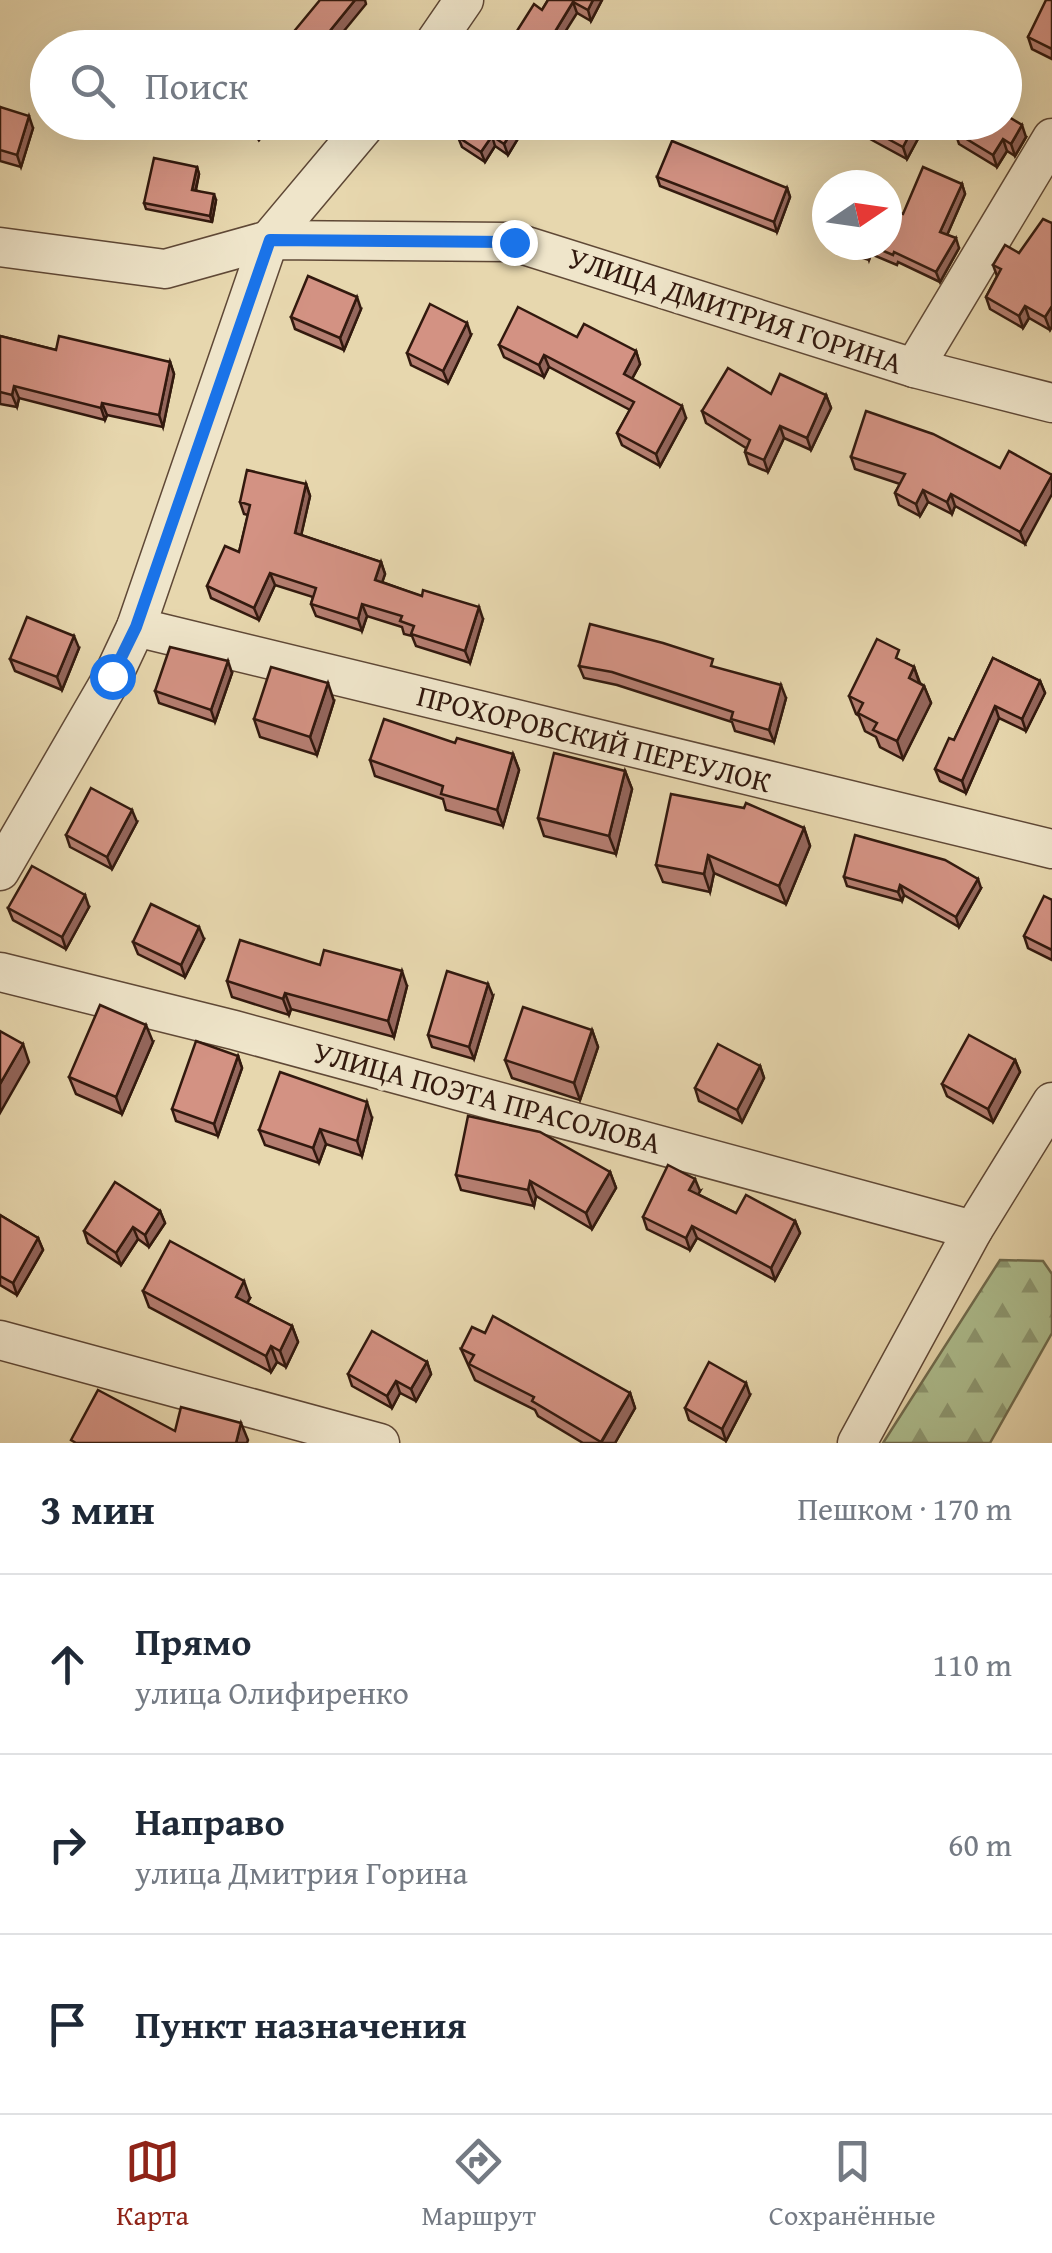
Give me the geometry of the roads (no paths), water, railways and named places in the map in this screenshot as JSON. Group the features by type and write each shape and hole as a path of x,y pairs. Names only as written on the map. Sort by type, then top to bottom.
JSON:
{"street":[{"path":"443,30 464,0"},
{"path":"914,368 1052,138"},
{"path":"0,872 136,627 270,240 353,140"},
{"name":"УЛИЦА ДМИТРИЯ ГОРИНА","path":"0,246 165,268 270,240 514,242 914,368 1052,403"},
{"name":"ПРОХОРОВСКИЙ ПЕРЕУЛОК","path":"136,627 1052,849"},
{"name":"УЛИЦА ПОЭТА ПРАСОЛОВА","path":"0,972 234,1030 973,1230"},
{"path":"858,1443 973,1230 1052,1102"},
{"path":"0,1340 380,1443"}]}
